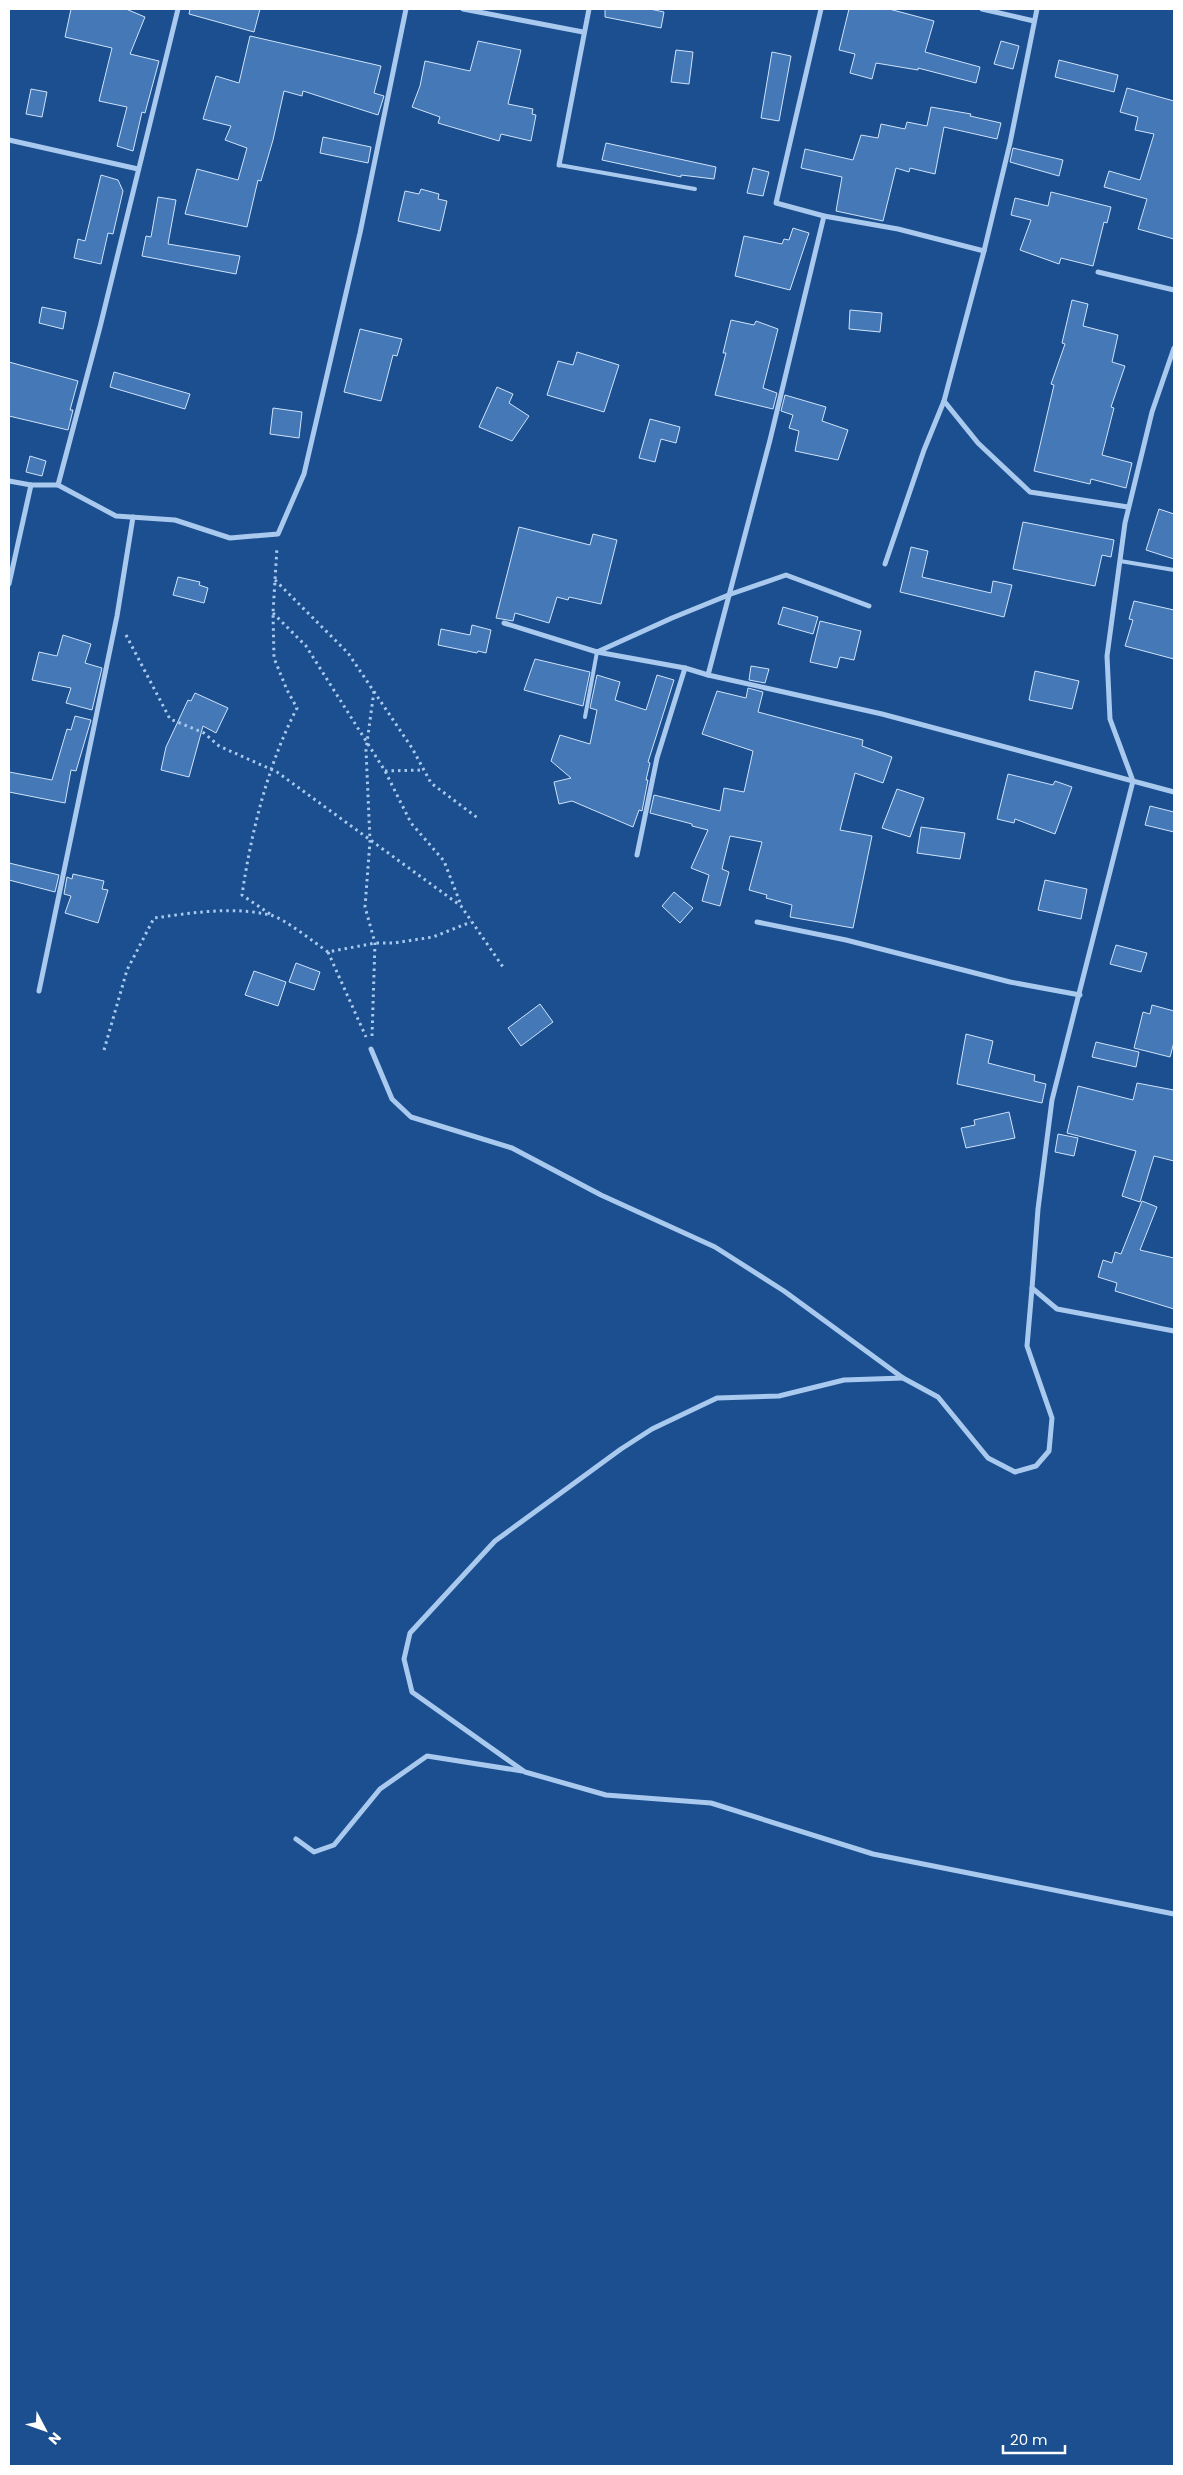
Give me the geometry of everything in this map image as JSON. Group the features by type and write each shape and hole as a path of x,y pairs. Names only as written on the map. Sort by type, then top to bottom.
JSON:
{"street":[{"path":"58,485 100,326 178,9"},
{"path":"9,481 31,485 58,485 116,516 175,520 230,538 278,534 304,474 360,233 406,9"},
{"path":"462,9 584,32"},
{"path":"559,165 589,9"},
{"path":"821,9 776,203 824,216 898,229 984,251"},
{"path":"982,9 1034,21"},
{"path":"885,564 924,450 944,401 984,251 1010,143 1038,9"},
{"path":"9,140 138,169"},
{"path":"708,674 731,594 824,216"},
{"path":"1098,272 1174,290"},
{"path":"371,1050 392,1099 411,1117 512,1148 601,1195 715,1247 784,1291 903,1378 938,1397 988,1458 1015,1472 1036,1466 1049,1451 1052,1418 1027,1346 1038,1208 1052,1100 1080,995 1132,781 1110,719 1107,656 1128,507 1152,412 1174,348"},
{"path":"944,401 978,443 1030,492 1128,507"},
{"path":"9,584 31,485"},
{"path":"39,991 117,616 134,517"},
{"path":"597,652 731,594 786,575 869,606"},
{"path":"504,623 597,652 685,668 882,714 1174,792"},
{"path":"637,855 657,758 685,668"},
{"path":"757,922 846,940 1010,982 1080,995"},
{"path":"1032,1288 1057,1309 1174,1331"},
{"path":"525,1772 412,1692 404,1659 410,1633 495,1541 621,1449 652,1429 717,1398 779,1396 844,1380 903,1378"},
{"path":"296,1839 314,1852 334,1844 380,1789 427,1756 525,1772 606,1795 711,1803 873,1854 1174,1914"}],"lane":[{"path":"559,165 695,189"},
{"path":"1120,560 1174,570"},
{"path":"586,717 597,652"}],"path":[{"path":"278,534 273,613 274,658 287,690 297,708 282,738 271,770 248,856 242,895 328,952 371,1050"},
{"path":"275,580 348,653 412,748 431,783 479,819"},
{"path":"273,613 306,646 386,771 411,823 444,861 461,906 503,967"},
{"path":"117,616 170,719 204,733 219,746 271,770 461,906"},
{"path":"371,1050 375,943 365,907 370,841 367,744 374,691"},
{"path":"386,771 424,770"},
{"path":"104,1050 128,970 154,918 232,911 271,915"},
{"path":"328,952 375,943 394,943 433,936 471,922"}],"building":[{"path":"71,9 126,9 145,17 130,54 159,61 145,113 142,112 133,151 117,146 127,107 99,101 112,48 65,37"},
{"path":"190,9 260,9 254,32 189,14"},
{"path":"605,9 650,9 664,12 661,28 605,17"},
{"path":"849,9 889,9 934,21 925,52 980,67 976,83 918,68 918,70 876,63 872,79 850,73 855,54 839,50"},
{"path":"250,36 381,66 374,93 384,96 378,115 303,91 302,96 284,91 273,140 261,181 258,180 247,227 185,214 197,169 238,180 247,148 225,140 231,126 203,119 216,76 239,83"},
{"path":"478,41 521,50 508,104 533,109 532,114 536,115 531,141 501,134 499,141 438,123 440,117 412,107 420,86 425,61 470,71"},
{"path":"1001,41 1019,46 1013,69 994,64"},
{"path":"676,50 693,52 689,84 671,82"},
{"path":"772,52 791,56 779,121 761,118"},
{"path":"1059,60 1118,75 1114,92 1055,77"},
{"path":"1127,88 1174,101 1174,239 1138,229 1147,199 1104,187 1109,171 1140,180 1154,134 1135,130 1138,117 1120,112"},
{"path":"31,89 47,92 42,117 26,114"},
{"path":"931,107 971,114 970,116 1001,123 997,139 944,127 935,174 910,168 909,172 896,168 883,221 836,211 842,177 801,168 805,149 853,160 861,135 878,138 881,124 905,129 907,122 927,126"},
{"path":"323,137 371,147 368,163 320,153"},
{"path":"606,143 716,167 714,179 681,175 681,177 602,160"},
{"path":"1013,148 1063,160 1059,176 1010,162"},
{"path":"753,168 769,172 763,196 747,193"},
{"path":"101,175 118,180 123,191 113,234 108,233 101,264 74,258 78,239 85,241"},
{"path":"421,189 439,194 438,199 447,201 440,231 398,221 405,191 419,194"},
{"path":"1051,192 1111,207 1107,223 1104,222 1093,266 1061,258 1059,264 1020,250 1031,220 1011,215 1015,198 1048,206"},
{"path":"158,197 176,200 168,244 240,256 236,274 142,256 146,236 151,237"},
{"path":"793,228 809,233 790,290 735,276 744,236 782,244 784,239 789,240"},
{"path":"1072,300 1088,304 1083,326 1118,335 1112,362 1125,366 1111,407 1114,408 1102,455 1132,463 1126,488 1091,479 1090,484 1034,471 1054,385 1051,384 1065,344 1062,343"},
{"path":"42,307 66,312 63,329 39,323"},
{"path":"850,310 882,313 880,332 849,329"},
{"path":"731,320 754,325 756,321 778,329 763,388 777,393 773,409 715,395 726,353 723,353"},
{"path":"360,329 402,339 397,356 393,355 381,401 344,392"},
{"path":"577,352 619,365 604,412 547,395 558,361 573,365"},
{"path":"9,362 78,381 70,410 73,410 68,430 9,416"},
{"path":"114,372 190,394 185,409 110,387"},
{"path":"497,387 513,394 509,403 529,416 512,441 479,427"},
{"path":"785,395 826,407 822,421 848,430 838,460 795,451 799,431 789,428 793,415 781,411"},
{"path":"273,408 302,412 299,438 270,434"},
{"path":"650,419 680,427 676,443 661,439 655,462 639,458"},
{"path":"30,456 46,461 42,476 26,472"},
{"path":"1159,509 1174,514 1174,559 1146,550"},
{"path":"1023,522 1114,540 1111,557 1102,555 1095,586 1013,569"},
{"path":"519,527 590,545 593,534 617,540 601,604 569,597 568,600 557,597 549,623 515,613 513,621 496,618"},
{"path":"911,547 928,551 922,577 991,593 993,581 1012,585 1004,617 900,592"},
{"path":"178,577 200,582 199,585 208,588 204,603 173,595"},
{"path":"1134,601 1174,610 1174,659 1125,646 1133,620 1129,619"},
{"path":"783,607 818,617 813,634 778,624"},
{"path":"820,621 861,631 854,660 840,657 837,668 810,662"},
{"path":"472,625 491,630 486,653 438,645 441,629 470,635"},
{"path":"63,635 91,644 85,663 102,668 92,710 66,703 71,688 32,680 39,652 57,656"},
{"path":"535,659 590,672 583,706 524,690"},
{"path":"751,666 769,669 765,683 749,680"},
{"path":"1035,671 1079,681 1072,709 1029,700"},
{"path":"597,675 620,682 615,700 646,710 657,675 674,680 648,762 650,763 646,780 648,780 642,811 639,810 633,827 572,801 559,804 554,782 571,778 551,761 560,735 590,744 597,710 590,708"},
{"path":"748,688 763,692 758,712 863,740 862,746 892,757 883,783 855,773 840,830 872,836 853,928 790,917 792,905 766,898 767,895 749,890 762,842 730,836 722,869 729,872 720,906 702,901 709,875 691,868 708,830 650,813 654,795 720,811 724,788 744,792 753,751 702,734 717,691 746,698"},
{"path":"195,693 228,708 216,733 203,726 189,777 161,770 166,747 188,700 191,701"},
{"path":"75,716 91,720 76,771 71,770 65,803 9,792 9,772 52,780 67,729 71,730"},
{"path":"1008,774 1053,785 1055,781 1072,787 1055,834 1015,819 1014,823 997,819"},
{"path":"897,789 924,798 910,837 882,828"},
{"path":"1150,806 1174,812 1174,832 1145,825"},
{"path":"921,827 965,833 960,859 917,853"},
{"path":"9,863 59,875 55,892 9,880"},
{"path":"73,874 104,881 102,889 108,890 98,923 65,913 71,896 64,894 67,877 72,879"},
{"path":"1045,880 1087,889 1081,919 1038,910"},
{"path":"674,892 693,908 680,923 662,906"},
{"path":"1116,945 1147,953 1141,972 1110,964"},
{"path":"296,963 320,972 314,990 289,982"},
{"path":"254,971 286,982 278,1006 245,995"},
{"path":"540,1004 553,1022 521,1046 508,1028"},
{"path":"1152,1005 1174,1011 1174,1042 1170,1057 1134,1048 1143,1012 1150,1014"},
{"path":"966,1034 993,1041 988,1063 1035,1075 1034,1081 1046,1084 1042,1103 957,1084"},
{"path":"1096,1042 1139,1052 1136,1067 1092,1057"},
{"path":"1137,1083 1174,1090 1174,1161 1154,1156 1140,1202 1122,1196 1136,1151 1067,1133 1078,1086 1133,1100"},
{"path":"1009,1112 1015,1138 966,1148 961,1128 975,1125 974,1120"},
{"path":"1058,1134 1078,1138 1074,1156 1055,1152"},
{"path":"1142,1201 1157,1207 1140,1250 1174,1258 1174,1309 1115,1291 1117,1283 1098,1277 1103,1260 1112,1263 1115,1252 1121,1254"}]}
